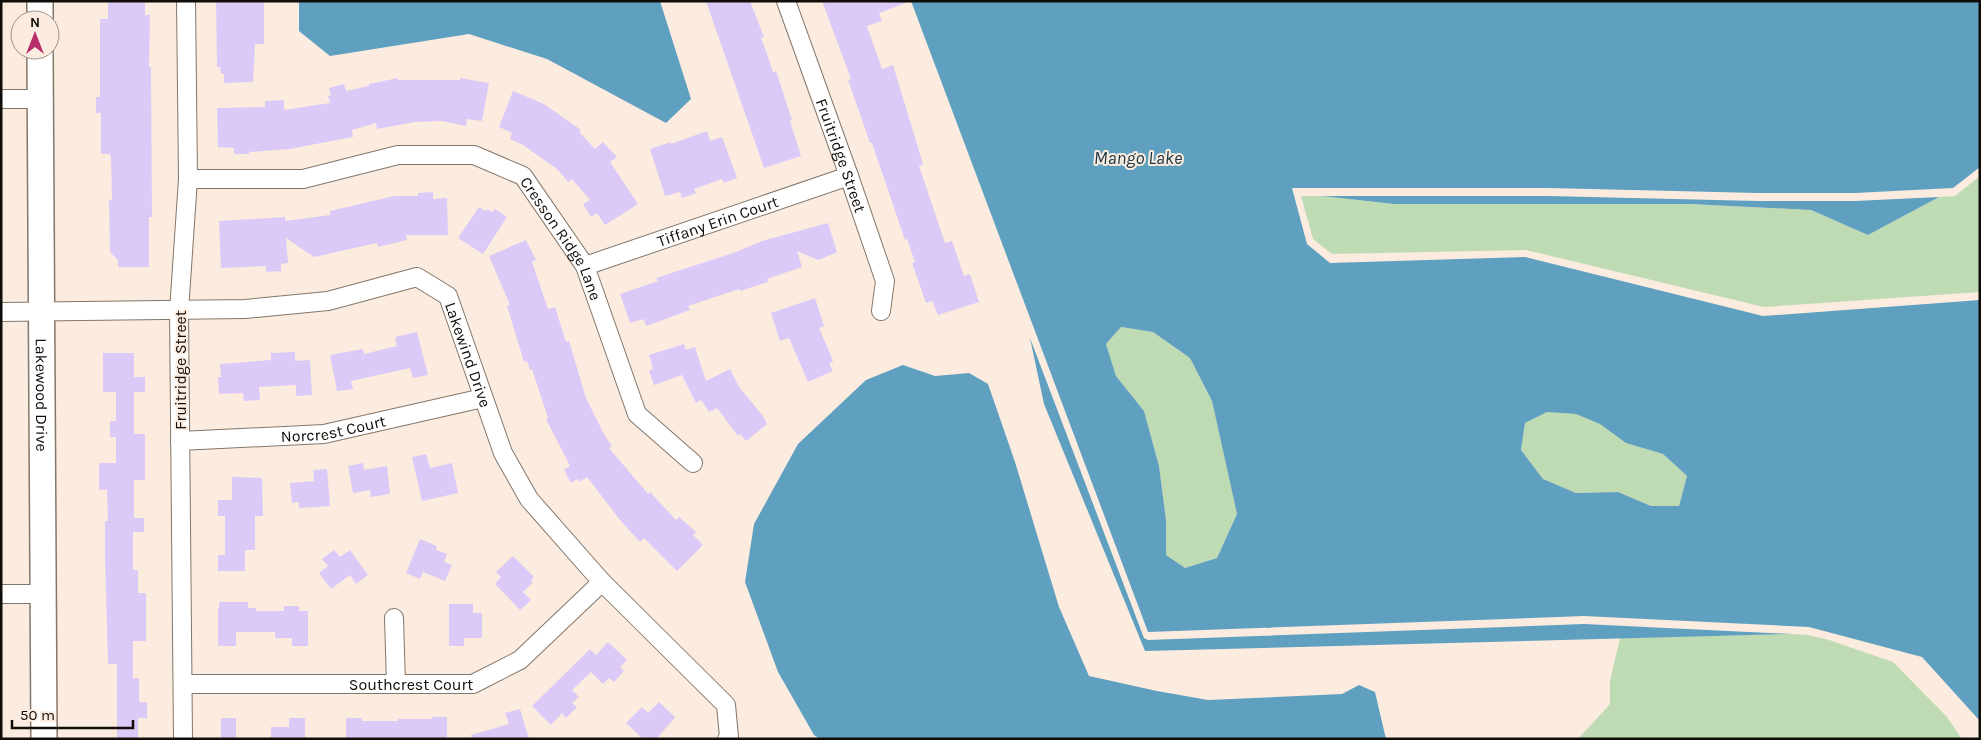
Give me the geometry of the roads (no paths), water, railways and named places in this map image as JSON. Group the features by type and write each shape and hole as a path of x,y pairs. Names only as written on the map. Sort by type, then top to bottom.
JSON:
{"street":[{"name":"Fruitridge Street","path":"183,739 179,311 188,179 186,1"},
{"name":"Fruitridge Street","path":"786,1 849,176 884,281 881,311"},
{"name":"Lakewood Drive","path":"40,60 44,739"},
{"path":"1,100 40,99"},
{"name":"Cresson Ridge Lane","path":"188,179 303,179 398,155 474,155 523,176 585,266 637,414 692,463"},
{"name":"Tiffany Erin Court","path":"585,266 849,176"},
{"name":"Lakewind Drive","path":"1,312 245,309 328,301 417,277 448,296 503,453 529,499 602,582 726,704 729,737 727,739"},
{"name":"Norcrest Court","path":"180,441 324,434 483,398"},
{"name":"Southcrest Court","path":"183,684 472,684 520,660 602,582"},
{"path":"1,594 43,594"},
{"path":"394,618 396,684"}],"water":[{"path":"299,1 660,1 691,99 666,123 547,59 469,34 330,56 299,31"},
{"name":"Mango Lake","path":"911,1 1980,1 1980,167 1953,188 1855,193 1758,193 1548,188 1292,188 1307,244 1330,263 1525,257 1763,316 1980,300 1980,721 1922,657 1809,627 1584,616 1148,632","holes":["1121,327 1153,332 1190,358 1212,401 1237,514 1217,558 1185,568 1166,555 1166,520 1159,466 1144,411 1116,376 1106,344","1547,412 1576,414 1600,424 1626,443 1663,454 1687,476 1679,506 1651,506 1618,492 1576,493 1543,479 1521,450 1525,423"]},
{"path":"1322,196 1548,196 1758,201 1855,201 1939,197 1868,235 1811,210 1690,204 1394,204"},
{"path":"1030,338 1144,638 1148,640 1584,624 1792,634 1145,651 1044,404"},
{"path":"903,365 935,376 969,373 988,384 1015,462 1059,607 1089,676 1208,700 1342,694 1359,685 1375,692 1386,739 820,739 814,735 778,672 745,582 754,524 798,444 866,380"}]}
